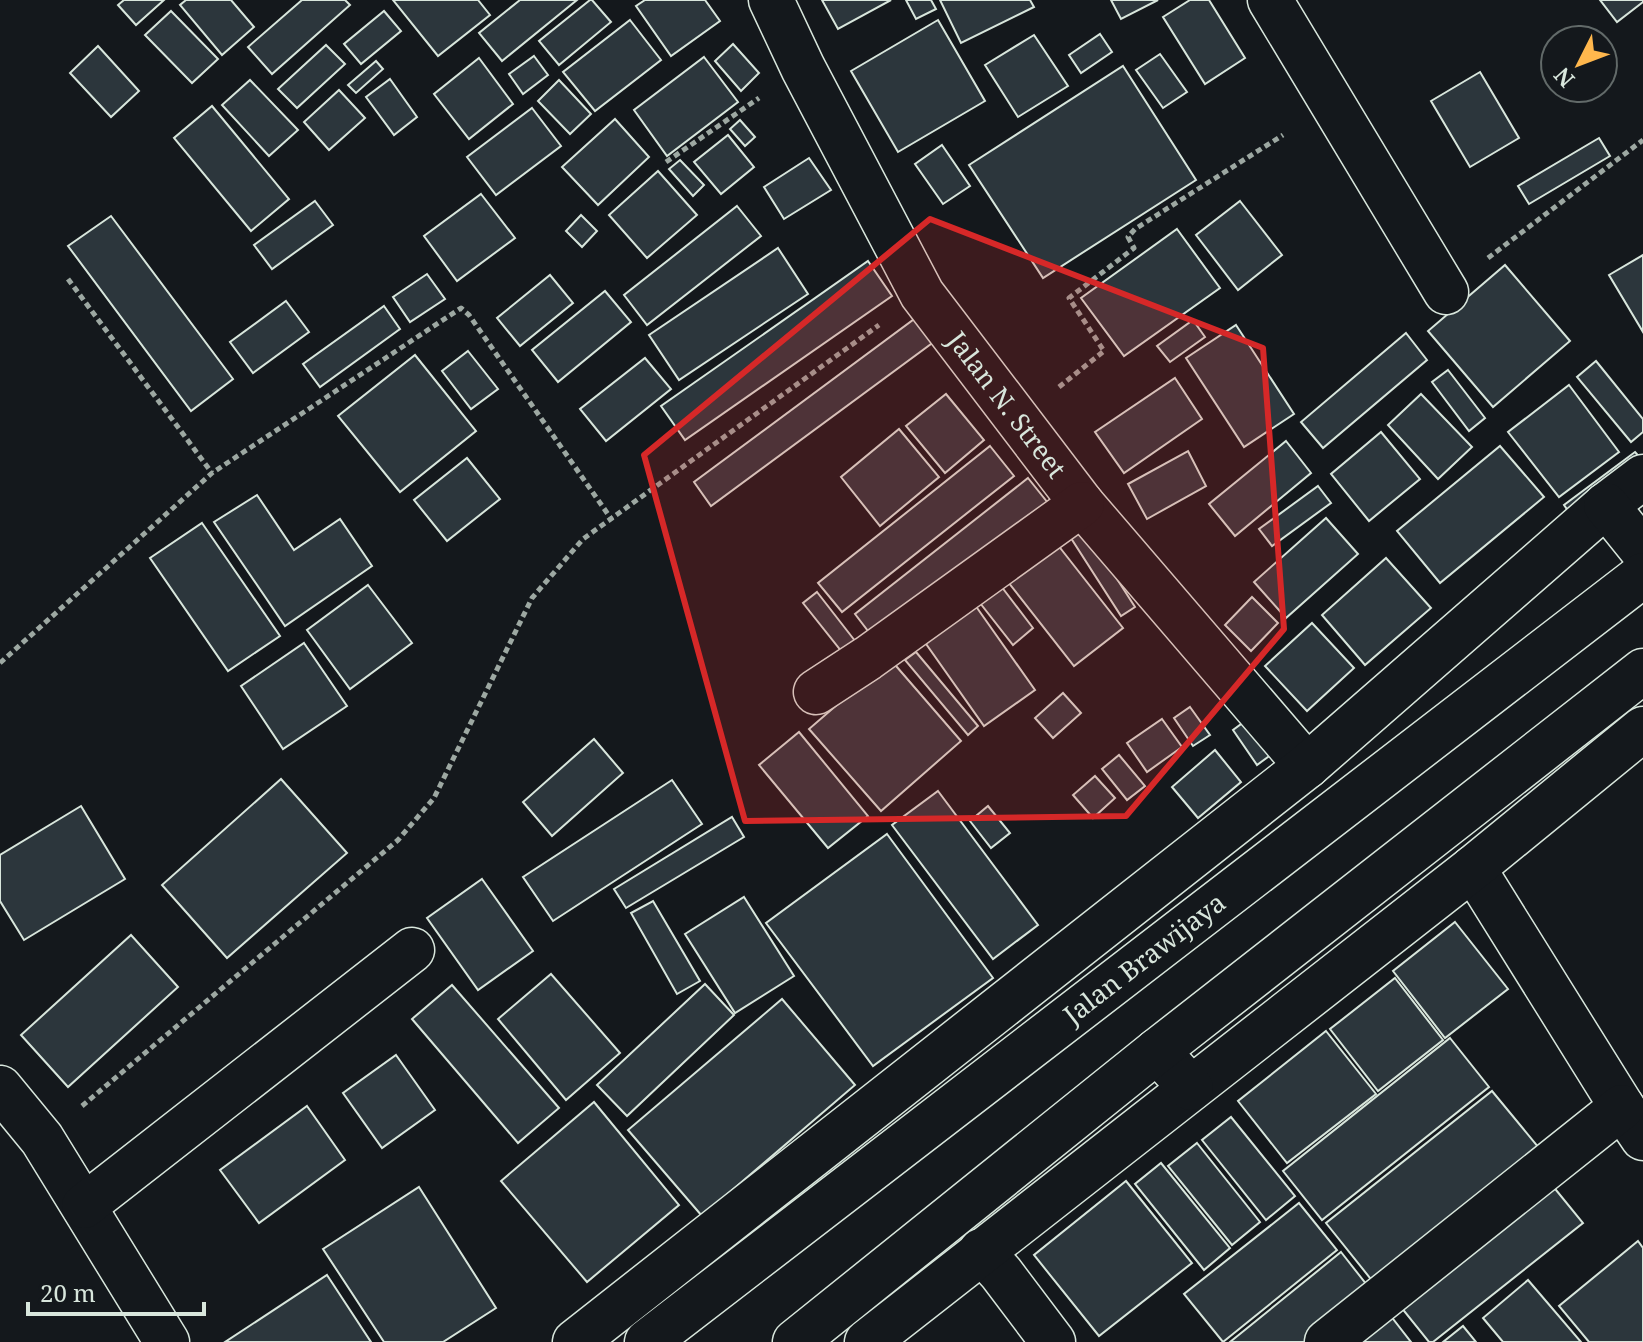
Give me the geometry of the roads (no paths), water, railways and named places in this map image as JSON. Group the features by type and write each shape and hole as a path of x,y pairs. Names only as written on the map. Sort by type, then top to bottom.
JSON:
{"main road":[{"name":"Jalan N. Street","path":"771,0 803,68 922,294 1082,504 1307,766"},
{"path":"1270,0 1446,292"},
{"path":"575,1342 1307,766 1606,505 1643,477"},
{"path":"816,692 1082,504"},
{"path":"1606,505 1643,551"},
{"name":"Jalan Brawijaya","path":"647,1342 1643,575"},
{"path":"795,1342 1157,1051 1643,671"},
{"path":"867,1342 1473,868 1643,729"},
{"path":"1327,1342 1633,1122 1473,868"},
{"path":"84,1206 412,950"},
{"path":"1157,1051 1191,1088"},
{"path":"0,1088 42,1139 167,1342"},
{"path":"981,1251 1053,1342"}]}
